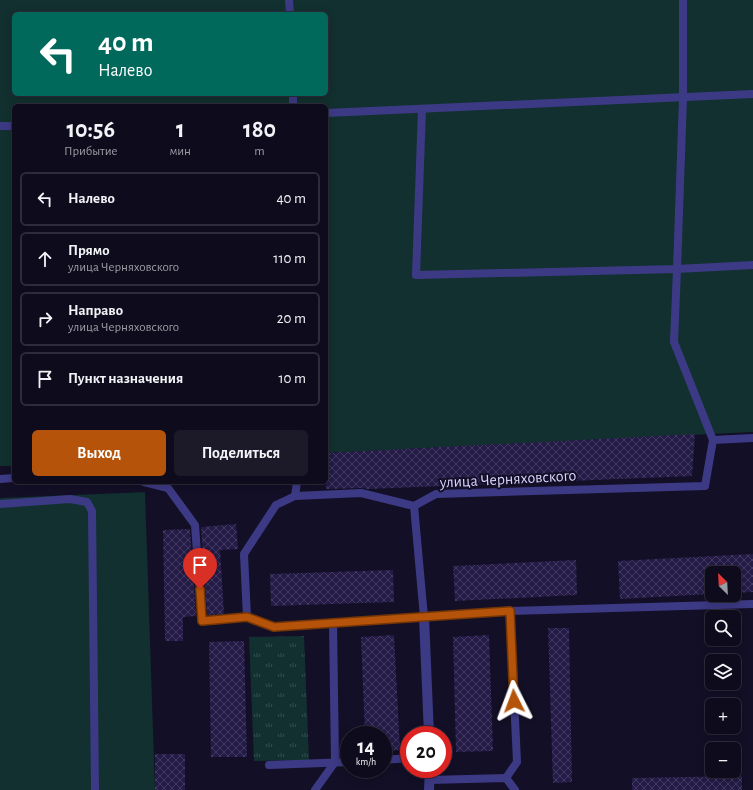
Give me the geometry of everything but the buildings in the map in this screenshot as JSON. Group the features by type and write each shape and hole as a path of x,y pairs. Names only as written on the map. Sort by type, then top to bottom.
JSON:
{"street":[{"path":"424,617 429,726"}],"lane":[{"path":"289,0 290,12"},
{"path":"683,0 682,98 674,342 713,440 753,438"},
{"path":"328,113 753,94"},
{"path":"422,108 416,275 677,269 753,265"},
{"path":"0,126 12,126"},
{"name":"улица Черняховского","path":"414,506 436,494 705,486 713,440"},
{"path":"0,479 12,478"},
{"path":"152,484 168,488 196,525 202,621 247,617 274,627 510,611 753,604"},
{"path":"295,496 297,484"},
{"path":"247,617 244,554 276,506 295,496 361,493 414,506 424,617"},
{"path":"0,504 70,499 87,502 92,511 95,790"},
{"path":"506,778 517,762 510,611"},
{"path":"315,790 335,762 333,623"},
{"path":"268,765 340,762"},
{"path":"429,785 506,778"},
{"path":"506,778 515,790"}],"green space":[{"path":"0,0 753,0 753,432 328,453 328,104 12,104 12,466 0,466"},
{"path":"145,492 155,790 0,790 0,498"},
{"path":"304,636 309,760 254,761 249,637"}],"route":[{"path":"200,589 202,621 247,617 274,627 510,611 514,701"}]}
